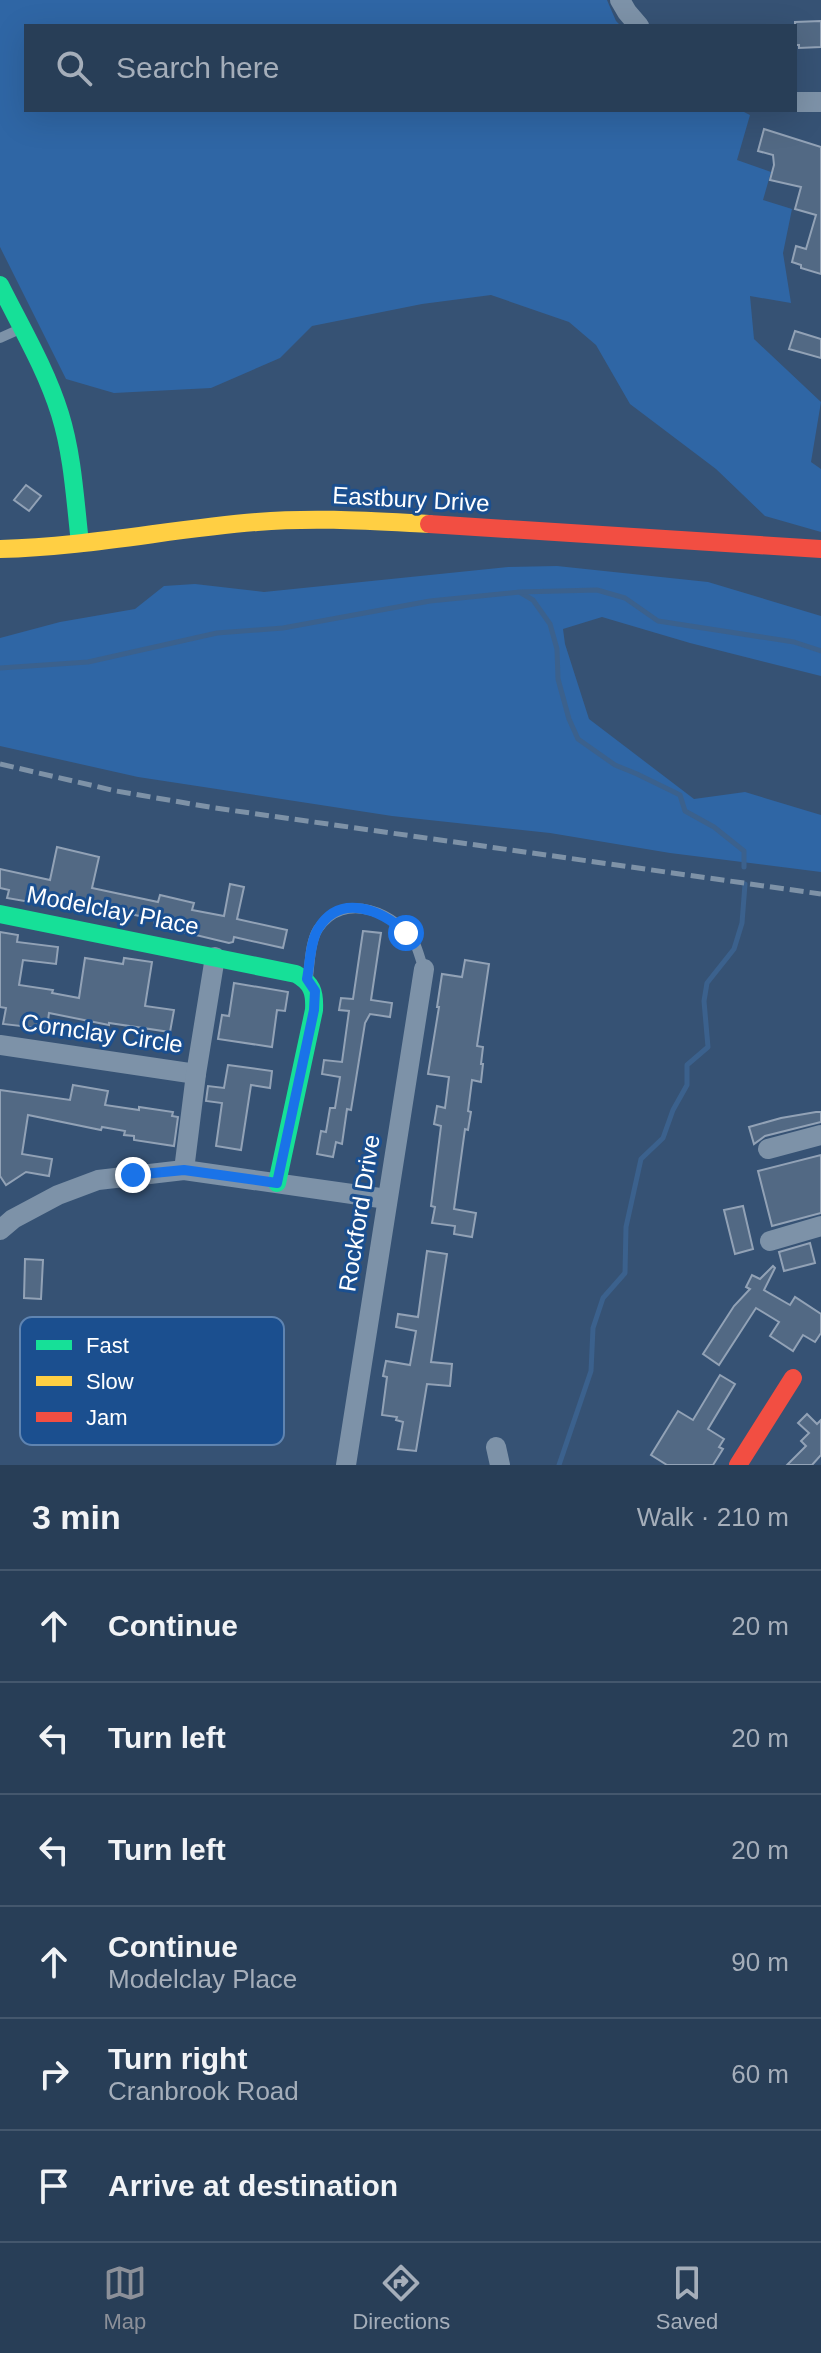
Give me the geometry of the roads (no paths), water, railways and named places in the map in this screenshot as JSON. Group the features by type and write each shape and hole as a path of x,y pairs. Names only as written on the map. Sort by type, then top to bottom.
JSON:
{"street":[{"path":"620,0 637,24"},
{"path":"797,102 821,102"},
{"path":"0,285 44,372 60,415 80,543"},
{"name":"Eastbury Drive","path":"0,549 302,518 821,549"},
{"name":"Modelclay Place","path":"0,914 296,974 307,979"},
{"name":"Modelclay Place","path":"184,1170 215,957"},
{"name":"Rockford Drive","path":"346,1465 424,969"},
{"path":"277,1183 314,1010 315,991 307,979"},
{"name":"Cornclay Circle","path":"0,1045 196,1074"},
{"path":"768,1149 821,1135"},
{"path":"0,1230 13,1219 58,1195 98,1180 184,1170 387,1199"},
{"path":"770,1241 821,1226"},
{"path":"738,1465 793,1378"}],"lane":[{"path":"0,338 22,329"},
{"path":"307,979 318,929 329,916 347,907 359,907 395,922 416,946 424,969"}],"waterway":[{"path":"0,668 88,662 217,633 283,628 430,601 520,592 597,590 625,598 658,621 794,642 821,651"},
{"path":"521,593 533,600 550,624 557,649 558,679 578,739 615,765 680,795 685,811 714,827 744,851 744,867"},
{"path":"559,1465 591,1371 593,1328 603,1298 625,1273 626,1227 641,1159 663,1138 673,1110 687,1085 687,1065 708,1047 704,1001 707,983 734,949 742,923 745,884"}],"railway":[{"path":"0,764 116,791 215,808 821,894"}]}
